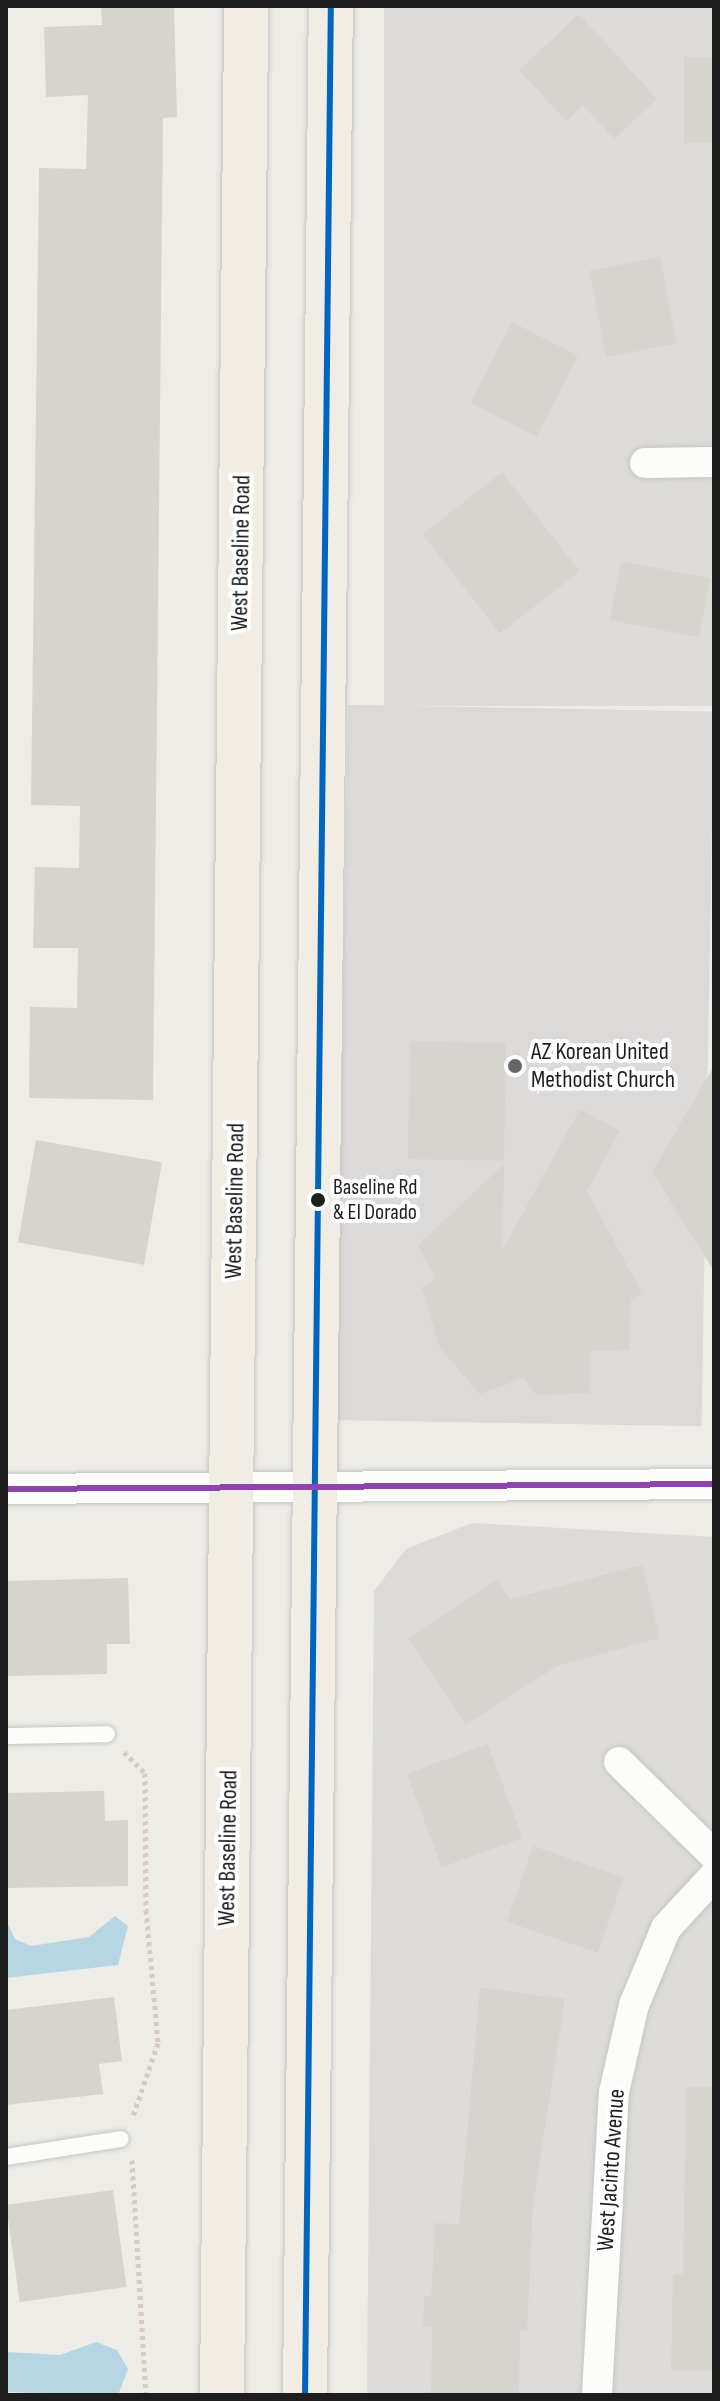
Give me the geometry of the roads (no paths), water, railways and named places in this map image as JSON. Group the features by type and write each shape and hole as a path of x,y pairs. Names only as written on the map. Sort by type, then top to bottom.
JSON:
{"main road":[{"name":"West Baseline Road","path":"222,2395 246,6"},
{"path":"305,2395 331,6"}],"street":[{"path":"645,463 714,462"},
{"path":"6,1489 232,1485 714,1484"},
{"path":"619,1762 714,1855"},
{"name":"West Jacinto Avenue","path":"597,2395 614,2092 634,2005 666,1928 714,1876"}],"lane":[{"path":"6,1736 107,1734"},
{"path":"6,2157 121,2139"}],"water":[{"path":"115,1916 128,1926 118,1965 6,1978 6,1920 15,1939 31,1946 89,1937"},
{"path":"96,2342 117,2350 128,2369 118,2395 6,2392 6,2352 60,2355"}],"place":[{"name":"AZ Korean United Methodist Church","path":"515,1066"},
{"name":"Baseline Rd & El Dorado","path":"318,1200"}]}
